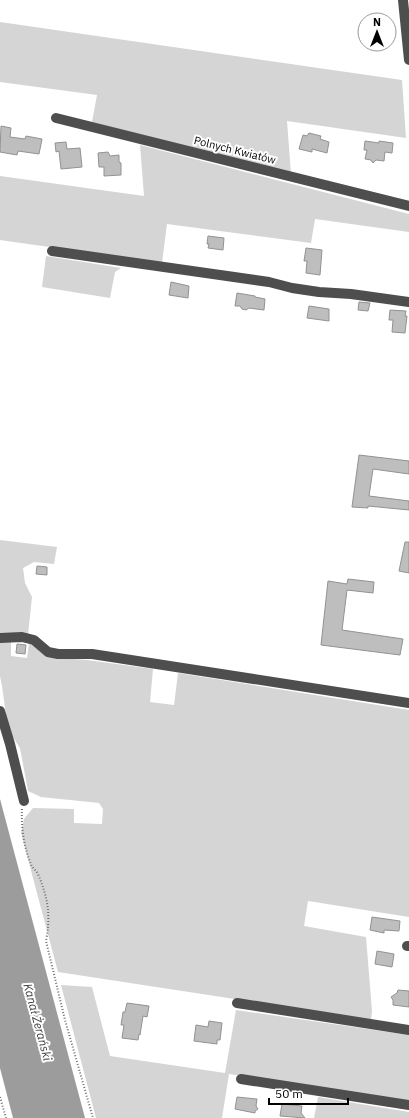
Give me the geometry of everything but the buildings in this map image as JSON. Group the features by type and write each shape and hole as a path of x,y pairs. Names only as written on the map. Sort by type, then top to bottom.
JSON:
{"street":[{"path":"404,0 409,60"},
{"name":"Polnych Kwiatów","path":"56,118 409,206"},
{"path":"52,251 269,282 292,288 319,292 351,294 409,302"},
{"path":"0,638 22,637 34,640 48,652 58,654 92,654 409,703"},
{"path":"0,711 24,801"},
{"path":"237,1004 409,1030"},
{"path":"241,1079 409,1105"}],"path":[{"path":"24,801 22,810 22,826 24,839 31,866 37,872 49,912 46,941 65,1020 93,1118"},
{"path":"0,1097 6,1118"}],"shaded area":[{"path":"0,22 402,80 406,138 287,121 291,174 92,122 97,95 0,82"},
{"path":"140,145 409,214 409,232 315,219 311,243 167,224 162,263 0,240 0,176 144,196"},
{"path":"46,256 121,268 115,272 110,298 42,287"},
{"path":"0,540 57,547 54,564 34,562 23,568 25,583 32,597 28,635 0,635"},
{"path":"11,640 11,656 27,658 29,643 60,658 153,669 150,702 174,705 178,673 409,710 409,917 308,901 304,926 366,937 372,1011 371,1020 58,972 21,833 24,819 33,808 74,809 74,823 102,824 103,809 99,803 41,797 28,791 20,748 9,731 0,676 0,641"},
{"path":"61,985 92,987 110,1056 225,1073 236,1010 409,1035 409,1102 229,1074 222,1118 96,1118"},
{"path":"318,1097 409,1112 409,1118 314,1118"}],"water":[{"name":"Kanał Żerański","path":"0,799 85,1118 13,1118 0,1068"}]}
